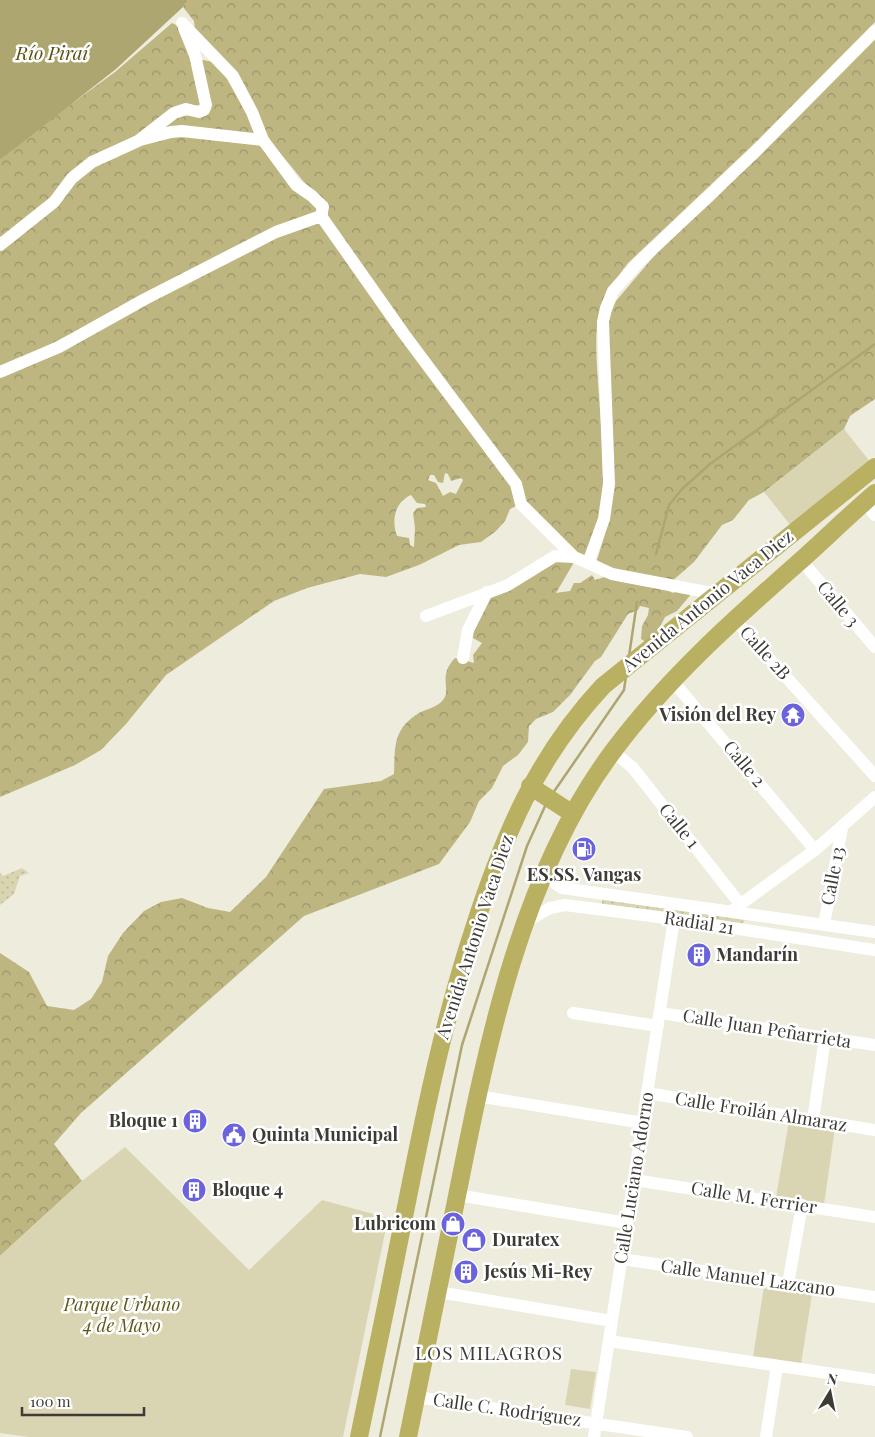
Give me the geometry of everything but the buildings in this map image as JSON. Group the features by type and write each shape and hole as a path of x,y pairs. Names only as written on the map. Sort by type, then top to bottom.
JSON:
{"highway":[{"name":"Avenida Antonio Vaca Diez","path":"359,1437 446,1017 488,883 507,832 533,788 552,749 578,713 604,686 651,646 875,467"},
{"name":"Avenida Antonio Vaca Diez","path":"408,1437 477,1096 498,1009 527,921 568,810 613,751 672,680 734,619 801,560 871,503"},
{"path":"533,788 568,810"}],"street":[{"path":"138,141 174,113 186,109 204,110 206,105 195,55 182,23 233,76 252,112 263,140 296,185 312,196 323,207 321,216 404,334 516,484 521,504 574,557"},
{"path":"588,563 604,520 609,484 603,322 606,308 614,291 638,262 752,155 875,31"},
{"path":"0,245 54,202 72,178 92,162 138,141 182,131 263,140"},
{"path":"0,372 59,347 268,235 321,216"},
{"path":"426,616 508,585 555,556 574,557 612,574 717,594"},
{"name":"Calle 3","path":"801,560 875,647"},
{"path":"464,658 468,630 487,592"},
{"name":"Calle 2B","path":"734,619 875,776"},
{"name":"Calle 2","path":"672,680 815,850"},
{"name":"Calle 1","path":"613,751 632,768 736,908"},
{"path":"736,908 815,850 875,797"},
{"name":"Calle 13","path":"824,925 842,828"},
{"name":"Radial 21","path":"547,866 555,883 562,888 736,908 824,925 875,932"},
{"path":"592,907 595,893"},
{"name":"Radial 21","path":"527,921 550,908 564,904 674,918 875,950"},
{"name":"Calle Luciano Adorno","path":"594,1437 674,918"},
{"name":"Calle Juan Peñarrieta","path":"573,1013 659,1019 875,1045"},
{"path":"814,1120 825,1038"},
{"name":"Calle Froilán Almaraz","path":"647,1093 875,1130"},
{"path":"477,1096 643,1123"},
{"name":"Calle M. Ferrier","path":"634,1180 875,1217"},
{"path":"457,1195 627,1223"},
{"path":"788,1284 802,1206"},
{"name":"Calle Manuel Lazcano","path":"622,1259 875,1297"},
{"path":"438,1292 612,1321"},
{"path":"609,1341 875,1380"},
{"path":"766,1437 778,1366"},
{"name":"Calle C. Rodríguez","path":"416,1397 687,1437"}],"green space":[{"path":"188,0 875,0 875,22 757,141 628,263 608,293 597,327 596,350 603,485 600,516 594,541 581,558 535,514 328,219 328,203 304,182 267,137 231,67 195,31 194,21 183,7"},
{"path":"172,23 180,27 205,104 186,108 59,190 0,241 0,160 48,121 115,72"},
{"path":"875,39 875,399 850,416 844,429 764,492 749,500 733,520 722,525 694,562 671,582 601,566 597,560 605,534 608,331 609,318 616,301 660,249 713,201"},
{"path":"200,61 218,63 259,136 144,136 176,114 201,113"},
{"path":"168,134 254,140 317,203 319,212 0,369 0,247 87,167"},
{"path":"318,220 514,485 518,505 510,509 505,521 496,531 481,542 459,545 419,565 386,577 360,574 307,588 274,601 166,675 126,724 101,750 75,765 0,797 0,376 242,251","holes":["445,473 448,474 451,481 461,478 463,480 456,494 450,492 443,496 436,483 428,480 430,475 434,475 438,482 443,483","411,495 417,503 425,504 426,507 417,508 413,513 415,528 414,547 410,545 409,538 397,536 394,524 398,507 401,502"]},
{"path":"844,429 871,463 791,526 764,492"},
{"path":"556,561 572,561 573,564 556,593 570,591 574,583 580,583 592,575 595,580 608,576 660,587 673,593 676,591 692,593 677,611 665,617 657,633 646,642 641,639 642,626 648,615 649,608 640,606 638,610 628,614 601,657 595,661 570,695 553,712 536,719 529,726 528,742 518,755 503,766 492,788 479,801 470,822 439,864 304,916 81,1113 54,1144 82,1181 0,1256 0,953 29,972 47,1006 74,1010 91,999 102,982 108,956 123,933 144,911 161,902 182,898 208,908 230,912 266,877 324,789 381,781 394,774 395,747 404,725 419,713 443,700 446,691 447,671 455,658 474,663 473,655 482,643 471,637 488,597"},
{"path":"22,868 29,873 20,876 14,894 0,905 0,872 3,876"},
{"path":"602,899 745,920 742,924 602,905"},
{"path":"789,1121 835,1128 824,1204 776,1197"},
{"name":"Parque Urbano 4 de Mayo","path":"125,1147 249,1270 322,1200 388,1218 343,1437 29,1437 0,1433 0,1256 82,1181"},
{"path":"764,1286 812,1294 801,1364 753,1357"},
{"path":"571,1369 596,1372 590,1409 565,1405"}],"water":[{"name":"Río Piraí","path":"0,0 188,0 183,7 116,69 0,160"}],"waterway":[{"path":"656,554 669,505 682,489 710,464 875,344"},
{"path":"629,656 637,602"},
{"path":"553,793 624,690 626,676"},
{"path":"380,1437 462,1045 527,846 546,804"}],"place":[{"name":"Visión del Rey","path":"793,715"},
{"name":"ES.SS. Vangas","path":"584,849"},
{"name":"Mandarín","path":"699,955"},
{"name":"Bloque 1","path":"195,1121"},
{"name":"Quinta Municipal","path":"234,1135"},
{"name":"Bloque 4","path":"194,1190"},
{"name":"Lubricom","path":"453,1224"},
{"name":"Duratex","path":"474,1240"},
{"name":"Jesús Mi-Rey","path":"466,1272"}],"district":[{"name":"LOS MILAGROS","path":"489,1353"}]}
